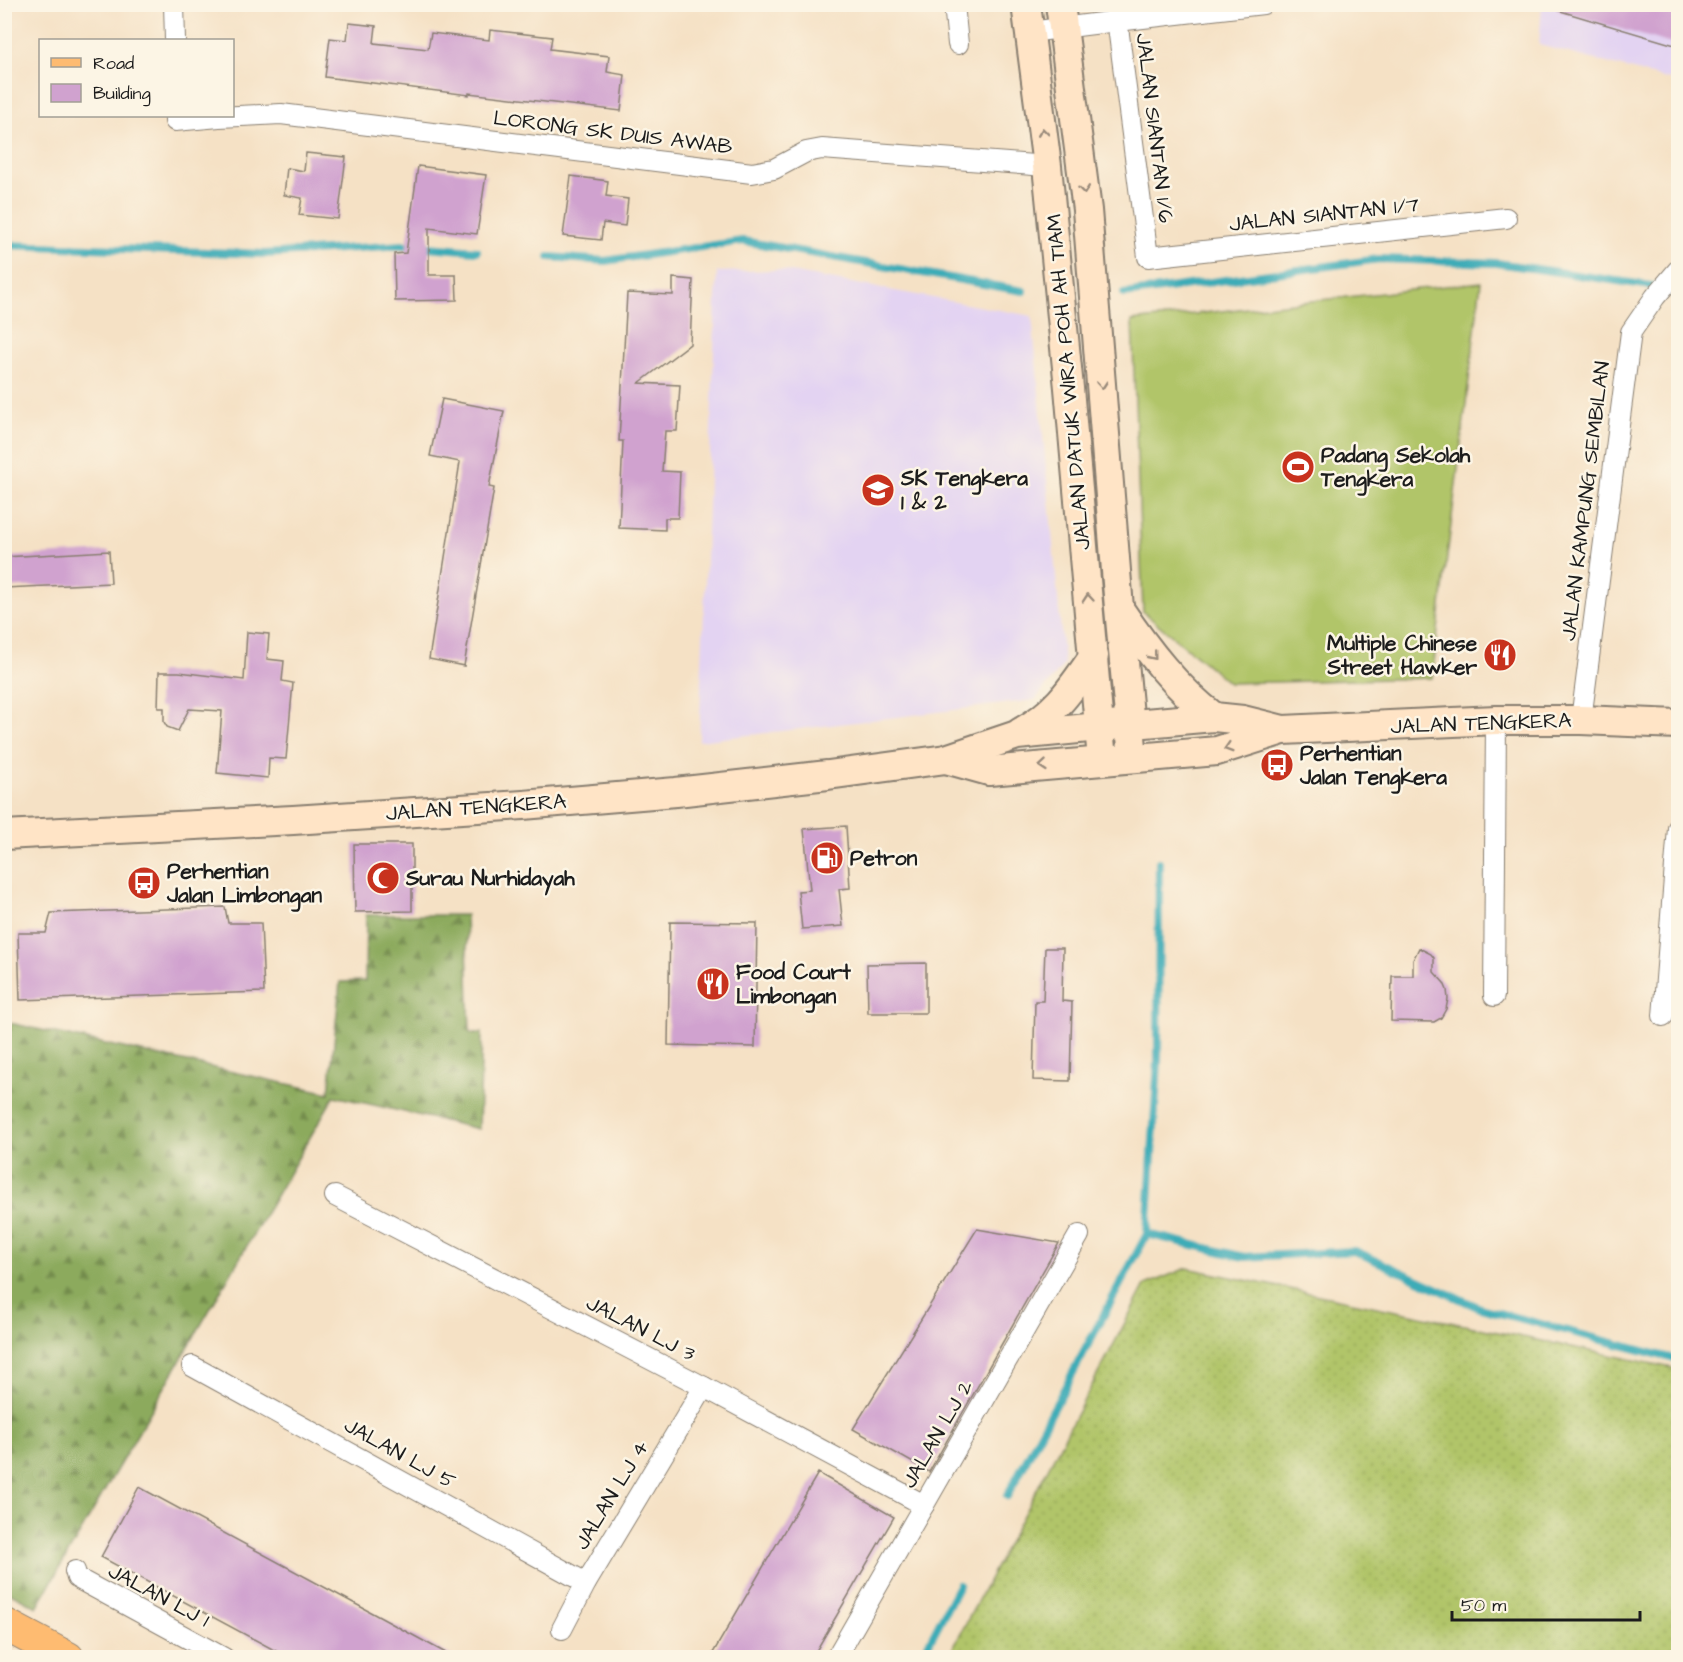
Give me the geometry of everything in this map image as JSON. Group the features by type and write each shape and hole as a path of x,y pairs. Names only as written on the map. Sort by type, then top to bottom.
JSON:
{"main road":[{"name":"JALAN DATUK WIRA POH AH TIAM","path":"1026,4 1047,166 1070,388 1102,760"},
{"name":"JALAN DATUK WIRA POH AH TIAM","path":"1061,16 1087,210 1133,758"},
{"path":"1119,608 1165,671 1199,706 1214,717"},
{"path":"1017,735 1039,722 1056,708 1094,656"},
{"name":"JALAN TENGKERA","path":"4,836 523,805 676,792 946,759 1017,735 1214,717 1243,720 1284,730"},
{"name":"JALAN TENGKERA","path":"946,759 989,771 1217,751 1284,730 1496,720 1581,720 1678,724"},
{"path":"4,1624 68,1658"}],"street":[{"path":"174,4 175,39"},
{"path":"954,4 958,44"},
{"path":"1030,32 1061,16 1263,4"},
{"name":"JALAN SIANTAN 1/6","path":"1116,13 1148,257"},
{"name":"LORONG SK DUIS AWAB","path":"234,116 281,114 752,173 774,170 806,152 822,149 1047,166"},
{"name":"LORONG SK DUIS AWAB","path":"175,117 176,121 219,117"},
{"name":"JALAN SIANTAN 1/7","path":"1148,257 1506,218"},
{"name":"JALAN KAMPUNG SEMBILAN","path":"1581,720 1631,332 1655,297 1678,271"},
{"path":"1494,996 1496,720"},
{"path":"1663,1016 1678,828"},
{"name":"JALAN LJ 3","path":"335,1196 924,1504"},
{"name":"JALAN LJ 2","path":"836,1658 1079,1235"},
{"name":"JALAN LJ 5","path":"192,1366 586,1583"},
{"name":"JALAN LJ 4","path":"562,1629 586,1583 704,1387"},
{"name":"JALAN LJ 1","path":"75,1571 77,1578 224,1658"}],"shaded area":[{"path":"1542,5 1678,5 1678,82 1539,45"},
{"name":"SK Tengkera 1 & 2","path":"780,270 1032,316 1064,664 1035,700 699,741 717,272"}],"green space":[{"name":"Padang Sekolah Tengkera","path":"1481,282 1432,678 1229,683 1143,612 1132,321"},
{"path":"366,915 466,915 470,1033 482,1033 479,1129 334,1096 37,1607 5,1590 5,1022 329,1093 340,982 365,981"},
{"path":"1187,1268 1678,1369 1678,1657 948,1657 1145,1285"}],"building":[{"path":"1558,4 1678,4 1678,46 1557,10"},
{"path":"349,23 376,26 374,43 428,49 431,33 489,40 490,30 552,37 550,49 609,56 607,72 625,75 621,111 325,77 330,38 347,40"},
{"path":"306,153 346,157 338,219 299,215 302,198 284,195 287,168 304,171"},
{"path":"418,166 486,175 477,234 429,228 429,275 456,275 457,300 395,301 394,254 406,253"},
{"path":"571,176 608,181 606,196 628,199 625,226 603,223 601,240 563,236"},
{"path":"673,278 693,280 690,344 639,383 680,385 677,431 665,431 662,471 680,472 678,518 665,518 665,530 619,528 623,441 619,441 627,293 673,295"},
{"path":"442,399 504,411 489,487 494,488 464,666 429,659 460,462 430,456"},
{"path":"109,551 111,583 4,588 4,557"},
{"path":"247,632 269,634 267,659 284,661 282,681 293,683 286,759 269,758 268,778 217,773 222,711 189,709 178,731 167,727 164,722 164,708 158,708 159,672 179,672 244,680"},
{"name":"Petron","path":"846,826 850,888 839,889 843,926 802,929 798,891 810,890 804,829"},
{"name":"Surau Nurhidayah","path":"354,844 412,844 412,911 355,912"},
{"path":"225,907 228,923 261,923 264,992 20,1000 18,933 46,933 51,913"},
{"name":"Food Court Limbongan","path":"670,922 757,923 755,1047 668,1045"},
{"path":"1045,948 1063,948 1062,1001 1072,1002 1070,1081 1033,1080 1035,1001 1043,1001"},
{"path":"1419,948 1434,958 1434,972 1447,990 1446,1009 1441,1018 1434,1022 1391,1021 1392,976 1413,976 1413,960"},
{"path":"926,963 926,1013 868,1013 867,964"},
{"path":"977,1229 1059,1243 929,1472 853,1429"},
{"path":"818,1473 894,1517 812,1658 710,1658"},
{"path":"139,1487 455,1658 289,1658 101,1557"}],"waterway":[{"path":"549,257 605,261 743,241 1023,291"},
{"path":"4,245 265,254 403,245 477,251"},
{"path":"1124,294 1379,259 1497,263 1678,290"},
{"path":"1007,1496 1147,1234 1158,1061 1159,862"},
{"path":"1147,1234 1244,1257 1355,1251 1480,1308 1678,1360"},
{"path":"921,1658 959,1585"}],"place":[{"name":"Padang Sekolah Tengkera","path":"1298,467"},
{"name":"SK Tengkera 1 & 2","path":"878,490"},
{"name":"Multiple Chinese Street Hawker","path":"1500,655"},
{"name":"Perhentian Jalan Tengkera","path":"1277,765"},
{"name":"Petron","path":"827,858"},
{"name":"Surau Nurhidayah","path":"383,878"},
{"name":"Perhentian Jalan Limbongan","path":"144,883"},
{"name":"Food Court Limbongan","path":"713,984"}]}
